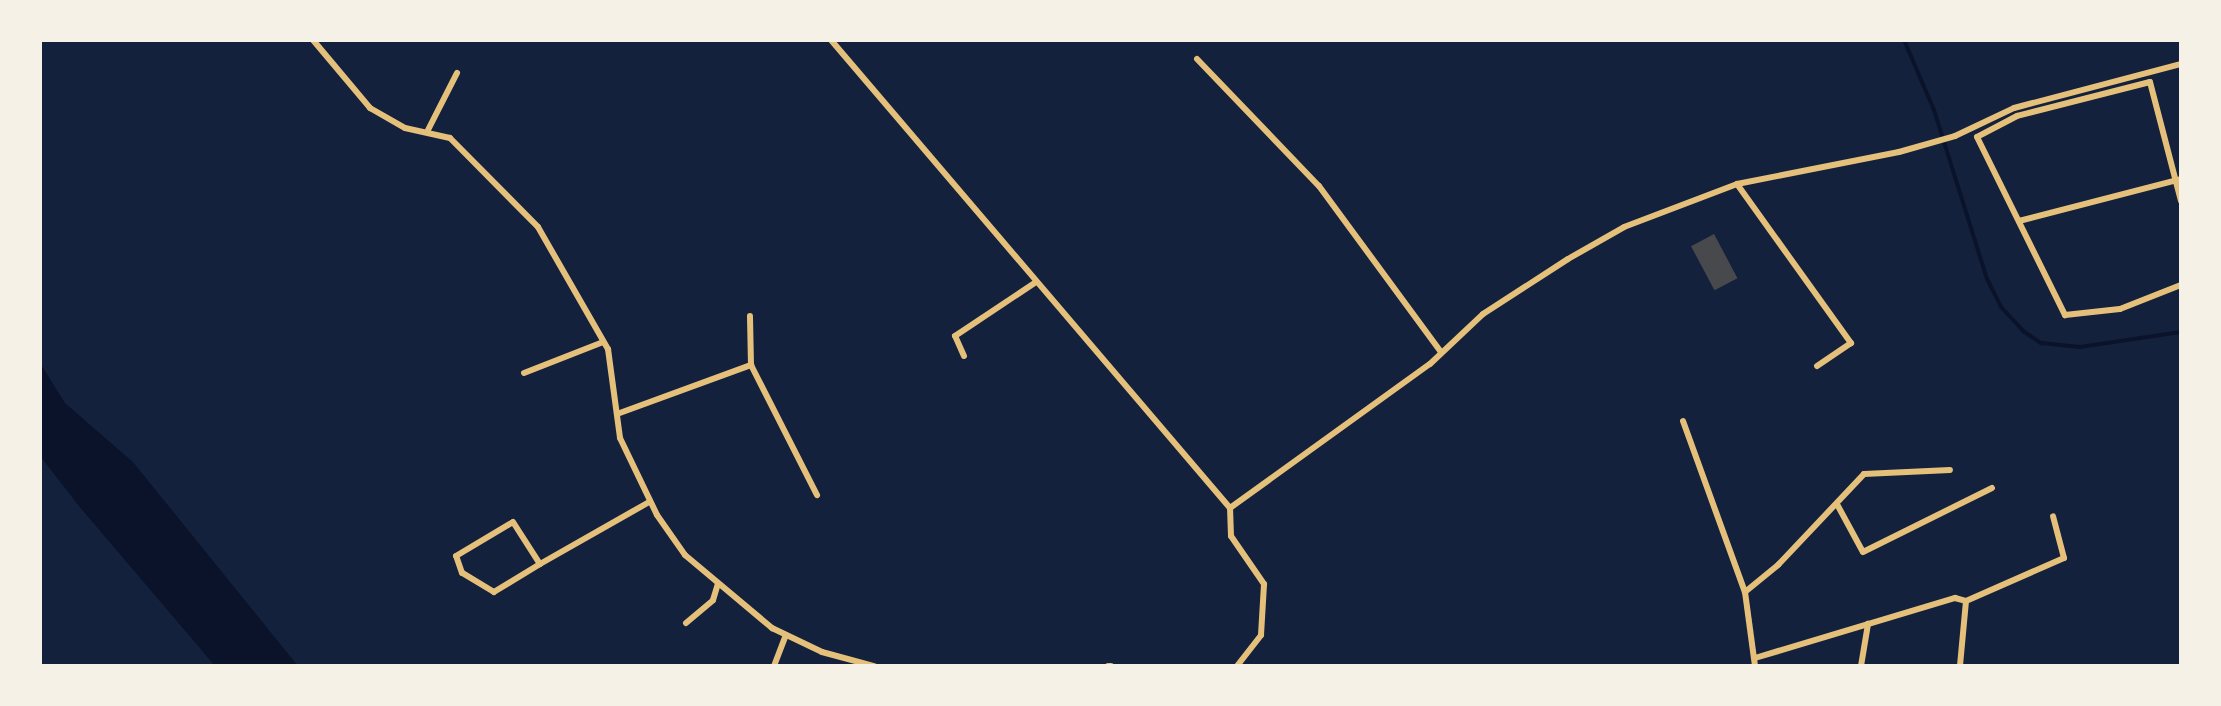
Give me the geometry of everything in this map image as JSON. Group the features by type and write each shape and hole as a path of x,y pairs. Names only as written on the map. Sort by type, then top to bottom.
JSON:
{"street":[{"path":"313,40 370,108 405,128 428,130 450,138 538,227 603,342 620,438 649,502 685,555 786,635 874,666"},
{"path":"831,40 1230,508 1231,536 1264,584 1261,635 1237,666"},
{"path":"1197,59 1319,186 1441,352"},
{"path":"1230,508 1441,352 1483,314 1624,227 1737,184 1935,142 2014,108 2181,64"},
{"path":"428,130 457,73"},
{"path":"2181,201 2150,82 2017,116 1977,137 2065,315 2120,309 2181,285"},
{"path":"2019,221 2177,178"},
{"path":"1737,184 1851,343 1817,366"},
{"path":"964,356 955,336 1036,282"},
{"path":"750,316 751,365 817,495"},
{"path":"524,373 603,342"},
{"path":"617,414 751,365"},
{"path":"1683,421 1745,592 1755,662 1955,598 1966,601 2064,558 2053,516"},
{"path":"1745,592 1838,506 1864,474 1950,470"},
{"path":"1838,506 1863,552 1992,488"},
{"path":"540,564 513,522 462,549 455,564 494,592 649,502"},
{"path":"686,623 713,600 718,584"},
{"path":"1960,666 1966,601"},
{"path":"1861,666 1868,624"},
{"path":"774,666 786,635"}],"water":[{"path":"40,363 65,403 133,462 298,666 215,666 40,456"}],"building":[{"path":"1714,234 1737,278 1715,290 1691,246"}],"waterway":[{"path":"1904,40 1934,110 1987,279 2001,307 2023,331 2041,343 2080,347 2181,332"}]}
